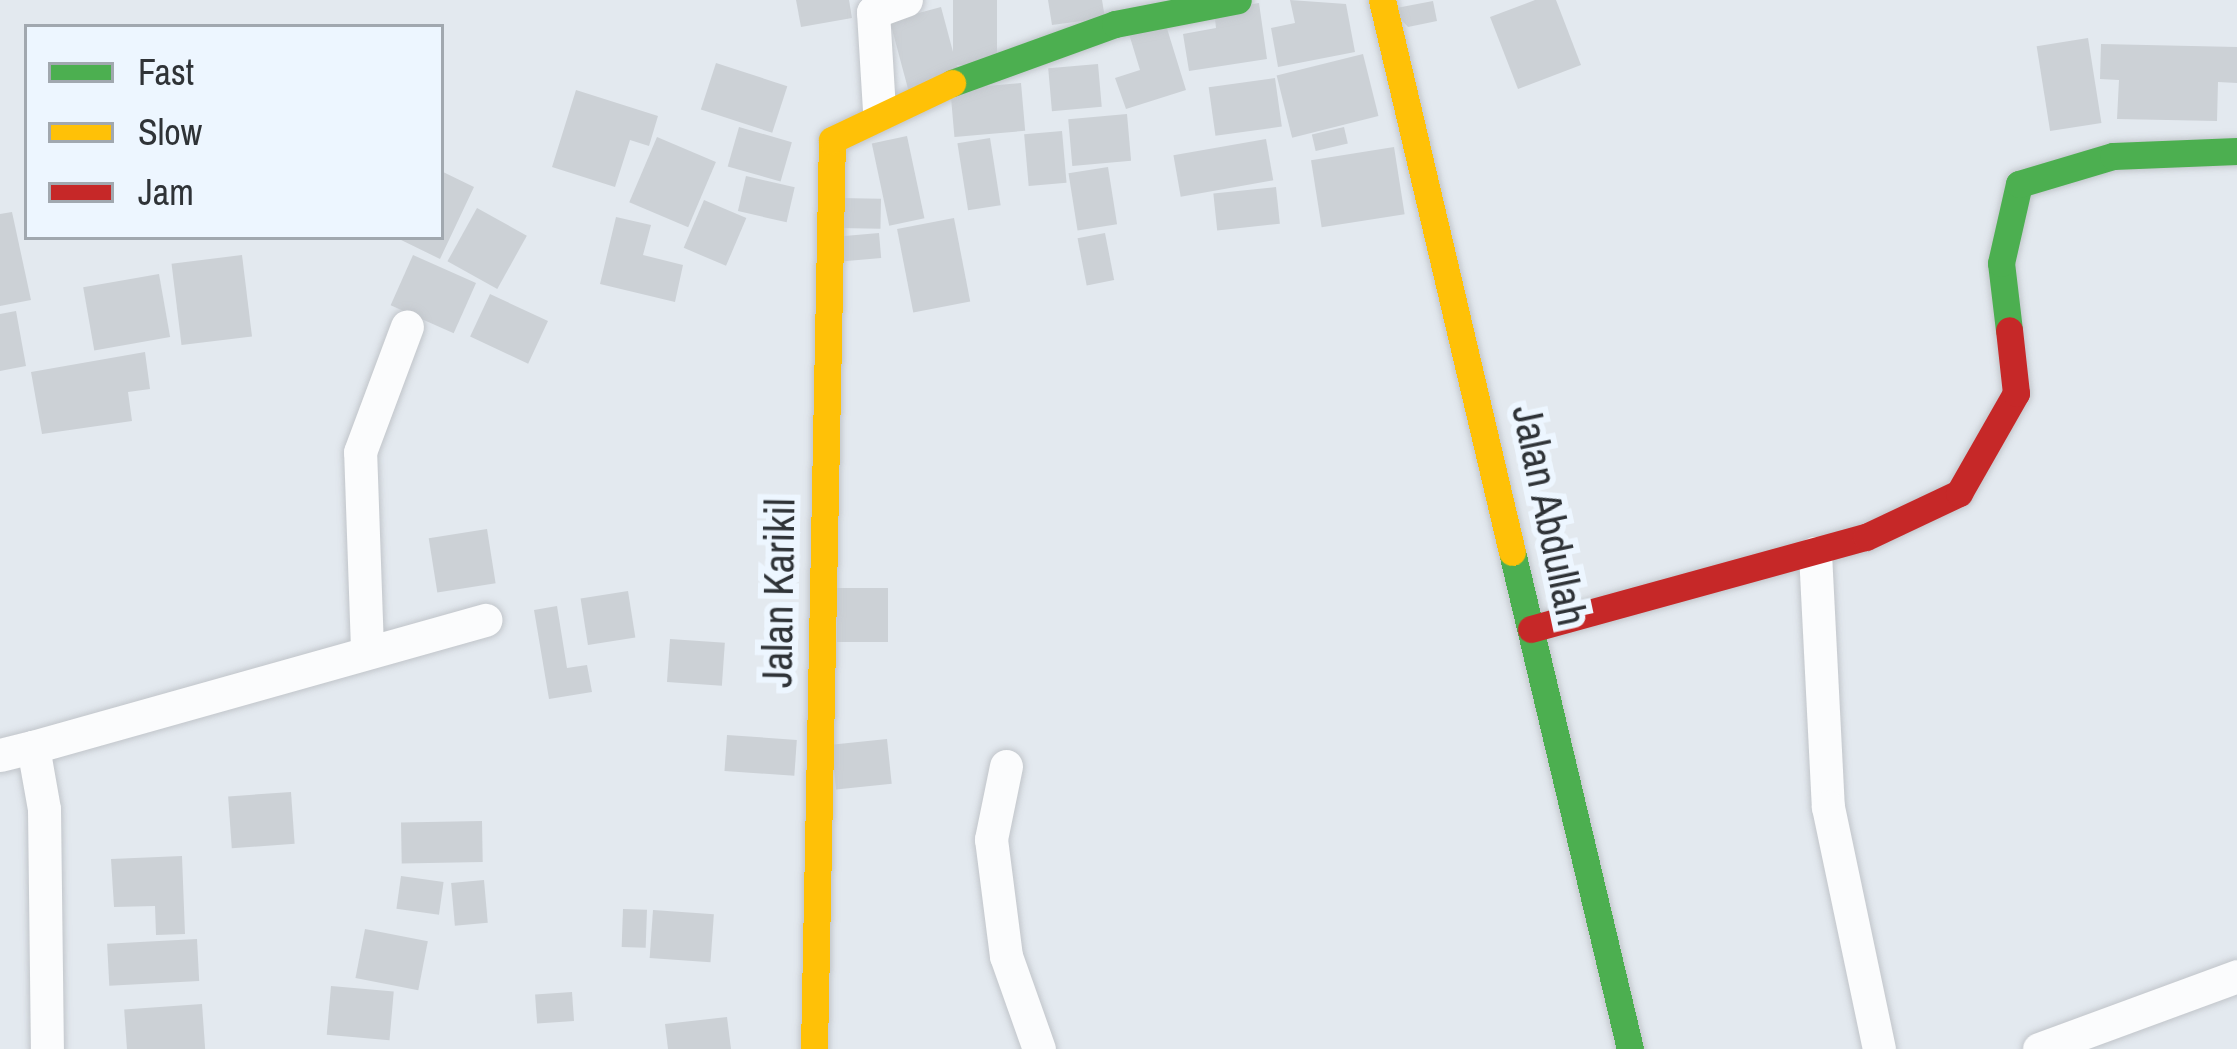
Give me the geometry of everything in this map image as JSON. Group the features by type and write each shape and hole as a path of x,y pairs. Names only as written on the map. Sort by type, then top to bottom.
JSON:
{"street":[{"path":"906,0 873,12 879,110 1116,12 1238,0"},
{"name":"Jalan Abdullah","path":"1382,0 1630,1049"},
{"name":"Jalan Karikil","path":"814,1049 832,140 879,110"},
{"path":"1531,629 1815,553 1910,522 1980,474 2016,393 2001,263 2019,184 2113,156 2237,151"},
{"path":"367,649 360,452 407,326"},
{"path":"1815,553 1828,807 1879,1049"},
{"path":"47,1049 44,808 16,751 367,649 485,620"},
{"path":"1006,766 991,839 1006,956 1040,1049"},
{"path":"2039,1049 2237,976"}],"building":[{"path":"796,0 849,0 852,18 801,27"},
{"path":"953,0 997,0 997,65 953,65"},
{"path":"1048,0 1102,0 1105,18 1052,25"},
{"path":"1290,0 1346,4 1355,52 1278,67 1271,28 1295,23"},
{"path":"1535,0 1556,0 1581,65 1518,89 1490,17"},
{"path":"1433,1 1437,21 1408,27 1391,9"},
{"path":"1259,3 1267,59 1189,71 1183,34 1216,28 1214,10"},
{"path":"941,7 960,79 909,93 890,21"},
{"path":"1165,22 1186,90 1126,109 1115,78 1140,70 1129,34"},
{"path":"2088,38 2101,123 2050,131 2037,46"},
{"path":"2101,44 2237,47 2237,83 2218,82 2217,121 2117,119 2119,80 2100,79"},
{"path":"1363,54 1378,116 1292,138 1277,76"},
{"path":"716,63 787,86 772,133 701,110"},
{"path":"1098,64 1102,107 1052,111 1048,68"},
{"path":"1275,78 1282,127 1215,136 1209,87"},
{"path":"1021,83 1025,131 954,137 950,89"},
{"path":"576,90 658,116 649,146 630,140 615,187 552,167"},
{"path":"1127,114 1131,161 1072,166 1068,119"},
{"path":"739,127 792,142 781,182 728,166"},
{"path":"1344,127 1348,144 1316,151 1312,134"},
{"path":"1062,131 1067,183 1029,186 1024,134"},
{"path":"907,136 924,218 889,226 872,143"},
{"path":"657,137 716,162 688,227 629,202"},
{"path":"990,138 1001,205 968,210 957,143"},
{"path":"1266,139 1273,180 1181,197 1173,155"},
{"path":"1394,147 1405,214 1322,227 1311,160"},
{"path":"1108,167 1117,224 1078,231 1068,173"},
{"path":"444,172 474,187 440,259 401,240 444,240"},
{"path":"746,176 795,187 787,222 738,211"},
{"path":"1276,187 1280,224 1217,230 1213,194"},
{"path":"839,198 881,199 880,229 838,228"},
{"path":"704,200 746,218 726,266 684,248"},
{"path":"477,208 527,236 497,289 447,261"},
{"path":"12,212 31,300 0,306 0,214"},
{"path":"616,217 651,225 643,255 683,265 675,302 600,284"},
{"path":"954,218 970,301 913,313 897,229"},
{"path":"879,233 881,258 835,262 833,237"},
{"path":"1105,233 1114,280 1087,285 1078,238"},
{"path":"242,255 252,336 182,345 172,264"},
{"path":"413,255 476,283 454,333 391,305"},
{"path":"159,274 170,337 94,350 83,287"},
{"path":"490,294 548,321 528,364 470,337"},
{"path":"16,311 26,366 0,371 0,314"},
{"path":"145,352 150,389 128,392 132,421 42,434 31,372"},
{"path":"487,529 496,583 437,593 429,538"},
{"path":"837,588 888,588 888,642 837,642"},
{"path":"628,591 635,637 588,645 581,599"},
{"path":"557,606 567,668 587,665 592,692 549,699 534,610"},
{"path":"670,639 725,643 722,686 667,682"},
{"path":"727,735 797,740 794,776 724,771"},
{"path":"887,739 892,784 836,790 831,745"},
{"path":"291,792 295,844 232,848 228,796"},
{"path":"482,821 483,862 402,863 401,822"},
{"path":"182,856 185,934 156,935 155,906 114,907 111,859"},
{"path":"401,876 444,882 439,915 396,909"},
{"path":"484,880 488,923 455,926 451,883"},
{"path":"623,909 647,910 646,948 622,947"},
{"path":"653,910 714,914 711,962 650,958"},
{"path":"365,929 428,941 418,990 355,978"},
{"path":"197,939 199,981 109,986 107,944"},
{"path":"331,986 394,991 389,1040 327,1035"},
{"path":"572,992 574,1021 537,1024 535,995"},
{"path":"202,1004 205,1049 127,1049 124,1009"},
{"path":"727,1017 731,1049 668,1049 665,1024"}],"traffic: fast":[{"path":"952,83 1115,24 1238,0"},
{"path":"2009,330 2001,263 2019,184 2113,156 2237,151"},
{"path":"1512,552 1630,1049"}],"traffic: slow":[{"path":"1382,0 1512,552"},
{"path":"814,1049 832,140 952,83"}],"traffic: jam":[{"path":"1531,629 1866,537 1959,493 2016,393 2009,330"}]}
